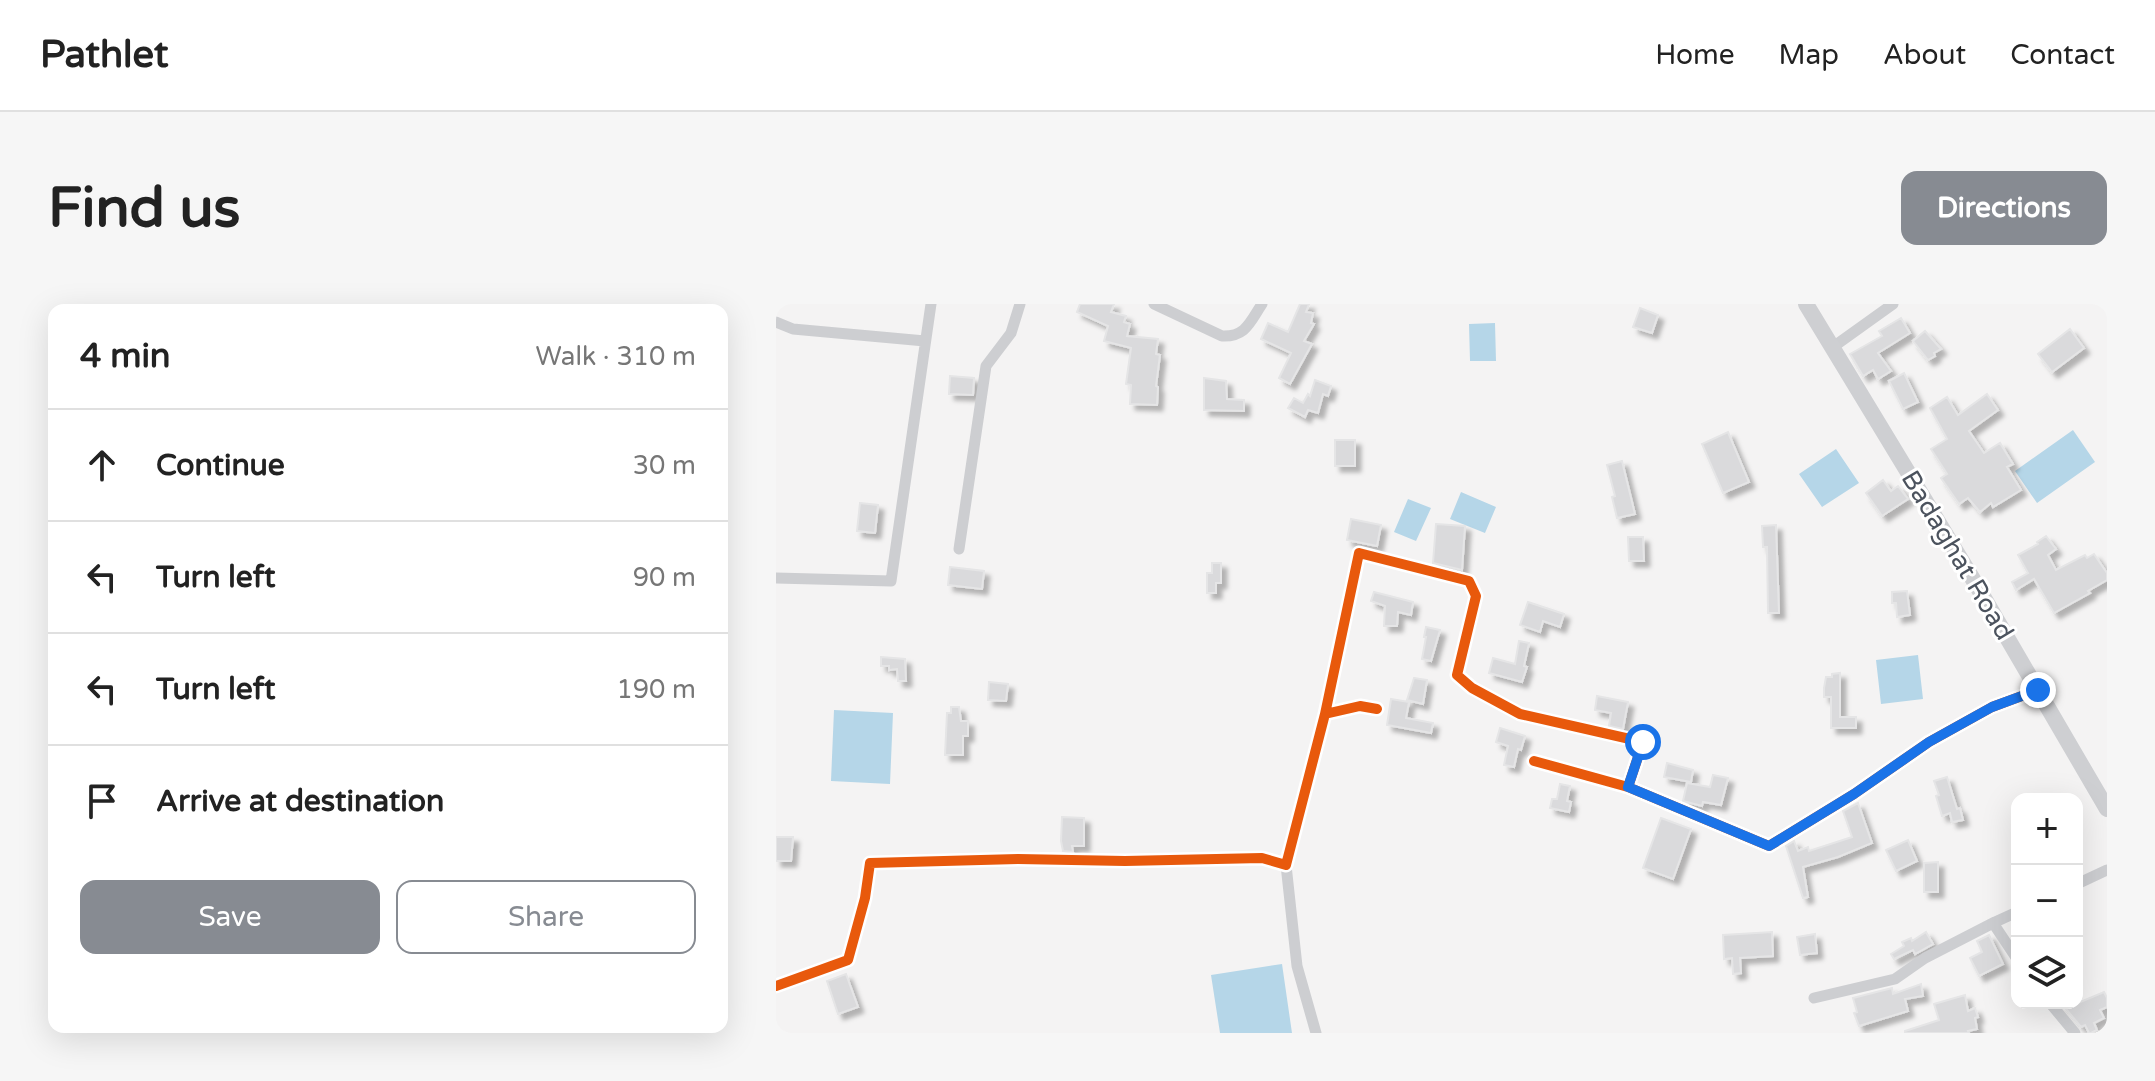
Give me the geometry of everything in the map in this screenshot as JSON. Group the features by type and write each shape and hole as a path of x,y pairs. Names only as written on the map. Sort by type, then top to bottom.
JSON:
{"main road":[{"name":"Badaghat Road","path":"1806,304 2107,809"}],"street":[{"path":"776,578 891,581 931,304"},
{"path":"959,549 986,366 1011,333 1020,304"},
{"path":"1154,304 1222,336 1242,332 1262,304"},
{"path":"1833,347 1893,304"},
{"path":"776,322 793,329 925,341"},
{"path":"1316,1033 1297,966 1286,865 1325,714 1359,553 1469,581 1476,596 1457,675 1472,688 1520,714 1643,742 1628,787"},
{"path":"1534,761 1628,787 1769,846 1854,794 1929,742 1992,707 2038,690"},
{"path":"1325,714 1360,706 1377,709"},
{"path":"776,986 848,960 865,898 870,863 1262,858 1286,865"},
{"path":"2083,881 2107,870"},
{"path":"1814,998 1895,979 1925,958 2011,915"},
{"path":"1995,922 2011,950"},
{"path":"2055,1009 2075,1033"}],"water":[{"path":"1495,323 1496,361 1470,361 1469,324"},
{"path":"2073,430 2095,462 2037,503 2015,471"},
{"path":"1836,449 1859,483 1822,507 1799,474"},
{"path":"1461,492 1496,507 1485,533 1450,519"},
{"path":"1408,499 1431,508 1416,541 1394,532"},
{"path":"1918,655 1923,699 1881,704 1876,660"},
{"path":"834,710 893,713 890,784 831,781"},
{"path":"1282,964 1292,1033 1220,1033 1211,975"}],"building":[{"path":"1080,304 1114,304 1111,312 1126,316 1124,322 1130,324 1127,336 1158,339 1157,405 1130,404 1131,385 1126,384 1131,348 1104,341 1108,326 1077,312"},
{"path":"1300,304 1309,304 1306,312 1313,313 1311,323 1314,324 1304,341 1312,344 1290,384 1279,378 1291,353 1261,339 1268,323 1288,332"},
{"path":"1640,308 1658,315 1652,333 1633,327"},
{"path":"1901,318 1910,333 1878,353 1891,371 1878,379 1873,370 1863,376 1850,354 1882,336 1879,331"},
{"path":"2070,329 2084,348 2052,372 2038,354"},
{"path":"1925,331 1941,349 1928,360 1913,341"},
{"path":"1904,373 1918,402 1903,409 1889,381"},
{"path":"950,376 974,378 973,395 949,394"},
{"path":"1204,378 1226,381 1227,399 1244,400 1244,411 1204,410"},
{"path":"1315,380 1331,386 1328,396 1323,394 1318,413 1308,410 1305,417 1288,408 1294,398 1303,403 1308,394 1310,396"},
{"path":"1987,394 1998,410 1969,431 1984,453 2000,443 2013,464 2007,467 2021,490 1993,507 1991,503 1980,512 1968,498 1959,504 1941,478 1947,474 1931,449 1947,439 1930,408 1947,397 1958,415"},
{"path":"1728,432 1749,482 1723,493 1702,444"},
{"path":"1335,440 1355,440 1355,466 1335,466"},
{"path":"1622,461 1635,514 1617,518 1607,465"},
{"path":"1883,480 1891,491 1898,486 1908,499 1882,516 1866,493"},
{"path":"860,503 878,505 875,533 857,531"},
{"path":"1351,519 1381,525 1377,546 1347,540"},
{"path":"1436,524 1465,526 1462,570 1433,563"},
{"path":"1776,525 1779,613 1768,613 1767,547 1763,547 1762,526"},
{"path":"2046,536 2056,549 2048,555 2056,570 2085,555 2087,558 2094,554 2107,573 2107,580 2088,591 2090,593 2054,613 2034,579 2016,590 2012,582 2028,573 2018,555"},
{"path":"1628,537 1643,537 1644,561 1629,561"},
{"path":"1212,563 1221,563 1221,583 1216,583 1216,593 1207,593 1207,573 1212,573"},
{"path":"950,567 984,571 982,589 948,585"},
{"path":"1907,591 1910,615 1897,617 1892,592"},
{"path":"1374,592 1413,602 1411,615 1398,612 1397,626 1384,626 1385,606 1371,601"},
{"path":"1528,602 1564,614 1560,627 1543,621 1540,632 1520,625"},
{"path":"1426,627 1440,630 1431,661 1422,659"},
{"path":"1519,641 1529,643 1522,682 1489,673 1493,658 1515,664"},
{"path":"881,657 905,659 906,681 898,681 897,669 889,670 889,666 881,666"},
{"path":"1840,673 1840,717 1856,717 1856,728 1831,728 1831,697 1824,697 1824,688 1826,677"},
{"path":"1414,678 1427,680 1423,704 1407,700"},
{"path":"989,682 1008,684 1006,701 988,700"},
{"path":"1597,696 1628,702 1623,729 1609,726 1611,713 1595,710"},
{"path":"1391,699 1409,702 1406,718 1433,723 1431,733 1387,725"},
{"path":"951,707 959,707 961,721 968,721 968,736 963,736 963,755 945,755 947,713 951,713"},
{"path":"1500,728 1525,736 1514,767 1504,765 1508,746 1496,742"},
{"path":"1667,763 1693,770 1691,782 1664,777"},
{"path":"1713,775 1728,778 1721,805 1703,802 1702,806 1683,801 1687,783 1710,787"},
{"path":"1947,777 1963,820 1952,822 1950,813 1942,816 1934,781"},
{"path":"1560,784 1570,786 1567,801 1571,802 1569,812 1550,808 1552,799 1557,799"},
{"path":"1858,803 1872,843 1803,867 1808,897 1803,898 1786,846 1794,841 1798,851 1808,847 1809,851 1852,837 1843,811"},
{"path":"1062,817 1084,818 1084,846 1072,846 1073,852 1063,851"},
{"path":"1661,818 1691,829 1673,879 1643,868"},
{"path":"776,837 793,837 791,861 776,861"},
{"path":"1908,840 1917,861 1896,871 1886,850"},
{"path":"1938,862 1938,892 1924,892 1924,863"},
{"path":"1772,932 1773,956 1740,958 1741,973 1733,974 1732,958 1724,959 1723,935"},
{"path":"1926,932 1933,944 1915,954 1913,950 1894,959 1891,954 1904,946 1902,942 1911,938 1912,941"},
{"path":"1815,934 1817,953 1800,955 1797,937"},
{"path":"1989,935 2003,964 1979,976 1970,958 1982,952 1977,941"},
{"path":"846,974 858,1007 838,1014 827,981"},
{"path":"1921,984 1923,996 1905,999 1908,1011 1859,1026 1853,998 1892,988 1893,994"},
{"path":"2104,992 2107,998 2107,1007 2100,1010 2104,1018 2094,1023 2097,1030 2091,1033 2085,1025 2081,1027 2066,1009 2083,1009 2083,1001"},
{"path":"1965,995 1968,1011 1975,1008 1977,1029 1969,1033 1905,1033 1939,1020 1934,1004"}],"cycle path":[{"path":"1325,714 1359,553 1469,581 1476,596 1457,675 1472,688 1520,714 1643,742 1628,787"},
{"path":"1534,761 1628,787 1769,846 1854,794 1929,742 1992,707 2038,690"},
{"path":"776,986 848,960 865,898 870,863 1262,858 1286,865 1325,714 1360,706 1377,709"}],"route":[{"path":"1643,742 1628,787 1769,846 1854,794 1929,742 1992,707 2038,690"}]}
